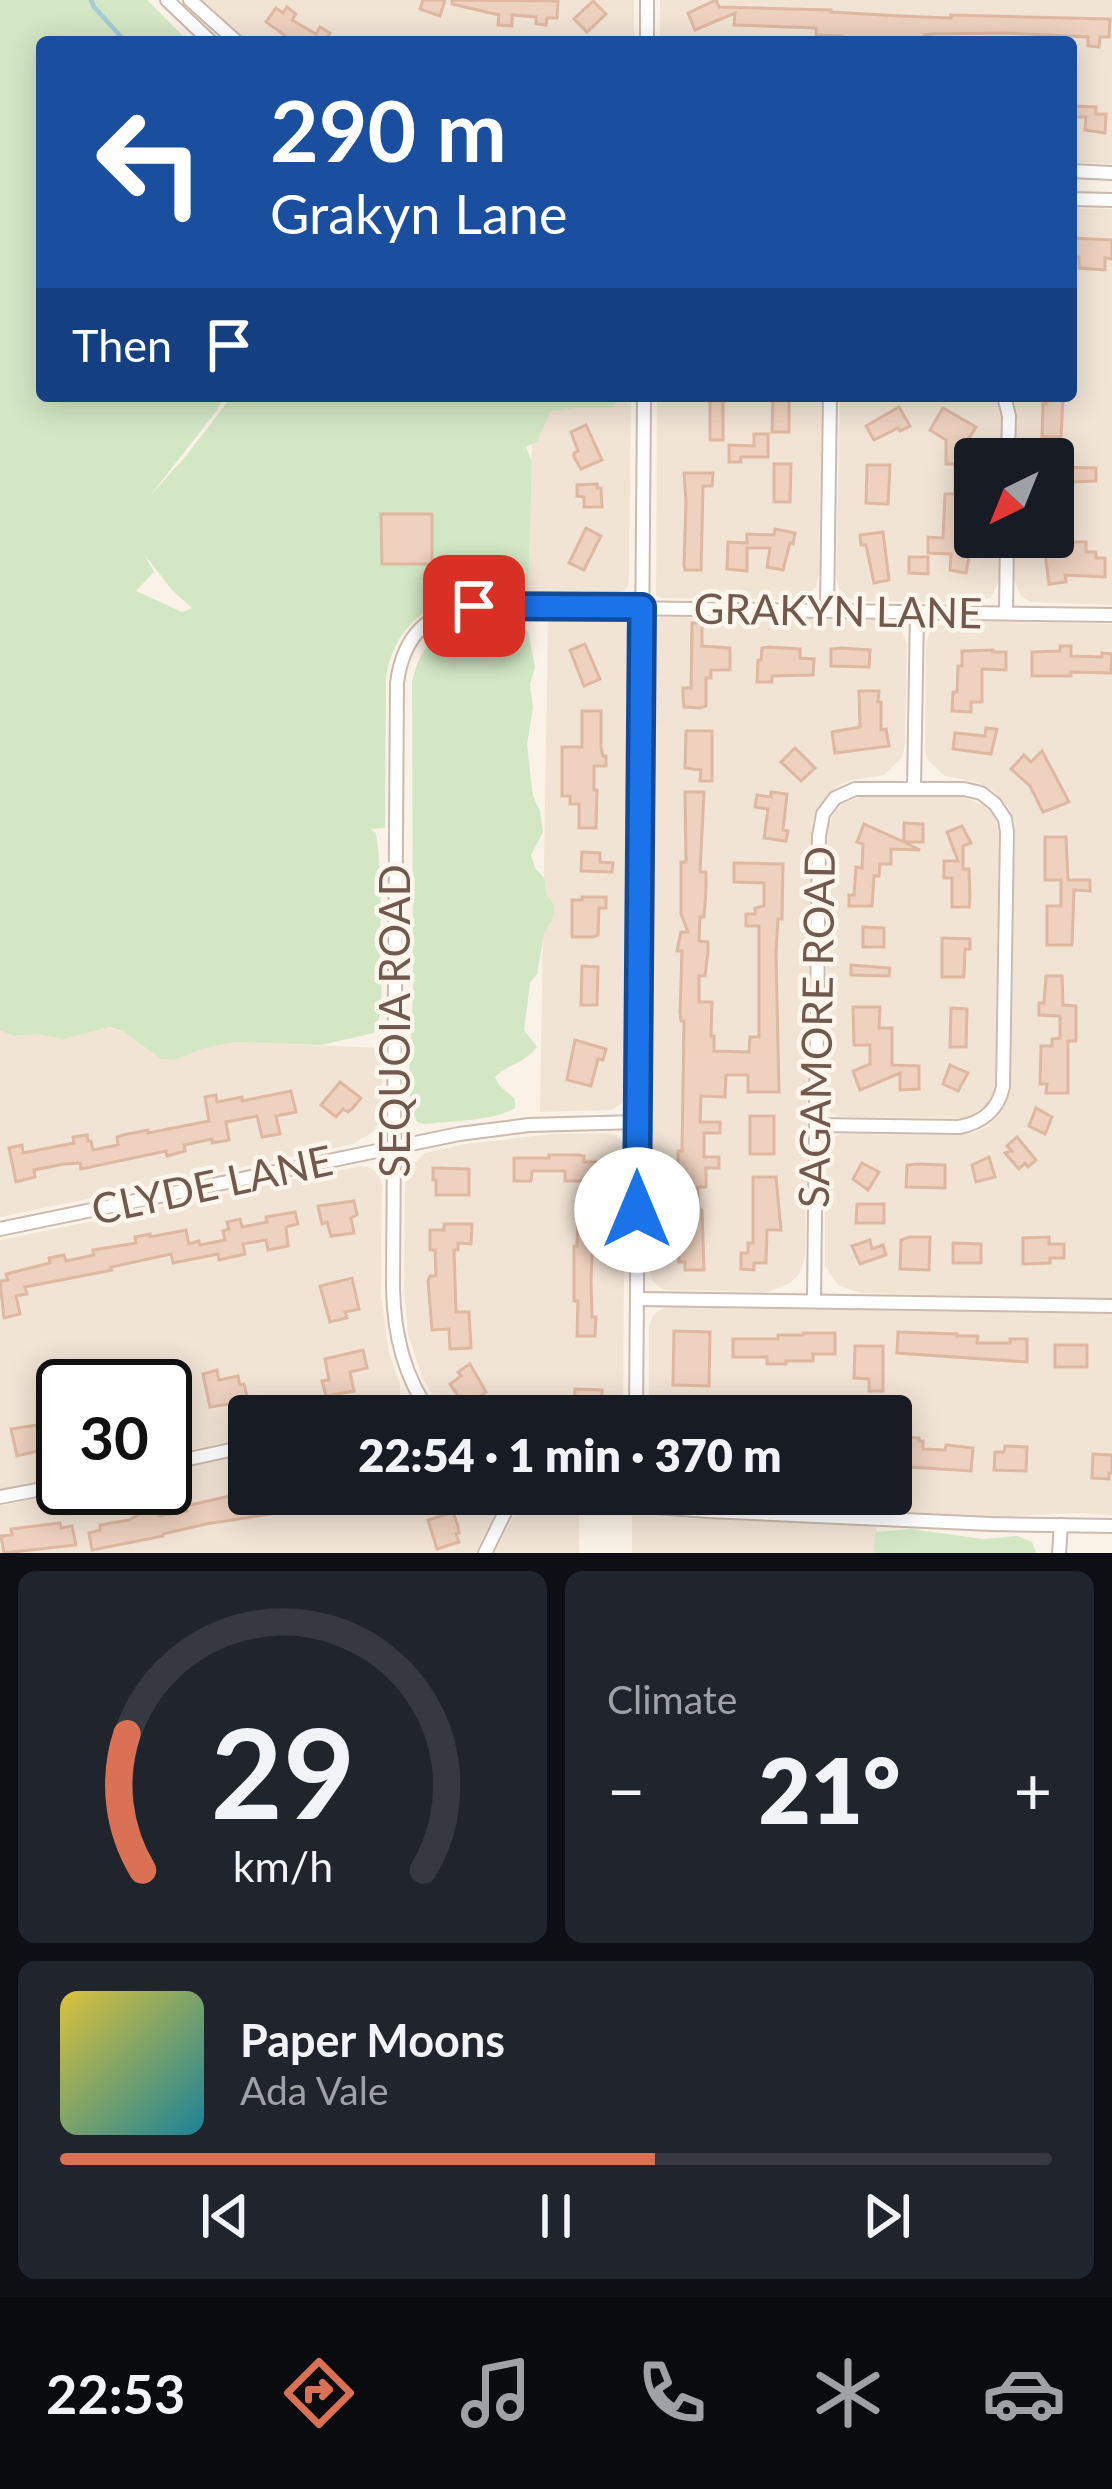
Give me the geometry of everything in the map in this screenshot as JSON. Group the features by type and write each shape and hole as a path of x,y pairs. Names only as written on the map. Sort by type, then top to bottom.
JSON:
{"street":[{"path":"167,0 205,36"},
{"path":"190,0 230,36"},
{"path":"647,0 647,36"},
{"path":"1077,171 1112,172"},
{"path":"1077,199 1112,200"},
{"path":"635,1395 644,402"},
{"path":"826,610 830,402"},
{"path":"1006,402 1008,438"},
{"path":"1006,614 1007,558"},
{"name":"GRAKYN LANE","path":"424,626 446,612 474,606 1112,615"},
{"path":"914,787 917,613"},
{"name":"SEQUOIA ROAD","path":"421,1395 403,1359 395,1323 393,1147 397,683 403,655 424,626"},
{"name":"SAGAMORE ROAD","path":"814,1301 816,1125 820,824 828,806 854,789 914,787 981,793 1001,812 1006,826 1003,1087 994,1109 978,1122 959,1127 816,1125"},
{"name":"CLYDE LANE","path":"0,1229 459,1134 529,1125 638,1122"},
{"path":"637,1299 1112,1306"},
{"path":"192,1458 228,1450"},
{"path":"0,1498 36,1490"},
{"path":"485,1553 504,1515"},
{"path":"784,1515 1112,1526"},
{"path":"1059,1553 1061,1525"}],"shaded area":[{"path":"201,0 634,0 634,36 242,36"},
{"path":"660,0 1112,0 1112,164 1077,162 1077,36 660,36"},
{"path":"1077,208 1112,209 1112,605 1031,602 1021,596 1014,580 1015,558 1074,558 1074,438 1016,438 1014,402 1077,402"},
{"path":"533,402 631,402 629,584 620,596 528,598"},
{"path":"657,402 822,402 816,587 795,600 656,596"},
{"path":"840,402 997,402 1001,438 954,438 954,558 1000,558 999,581 991,597 975,603 860,601 839,589"},
{"path":"548,614 615,616 629,633 625,1095 612,1110 540,1112"},
{"path":"661,617 882,620 901,629 907,644 902,757 884,775 851,780 835,788 818,807 812,823 805,1257 790,1283 768,1292 666,1290 652,1280 650,1270 655,622"},
{"path":"954,621 1112,624 1112,1299 860,1293 838,1285 825,1266 825,1152 831,1138 841,1134 974,1133 1000,1114 1011,1091 1015,824 1009,808 993,791 980,783 945,776 928,760 925,750 926,642 938,625"},
{"path":"862,796 963,797 985,806 996,820 995,1083 987,1105 967,1118 842,1117 825,1106 828,831 841,805"},
{"path":"0,999 152,1039 383,1048 381,1118 373,1132 353,1144 0,1217"},
{"path":"607,1133 616,1135 625,1150 623,1395 433,1395 408,1335 404,1289 408,1170 425,1153 551,1134"},
{"path":"361,1166 371,1168 382,1185 381,1295 400,1395 228,1395 228,1442 192,1449 192,1359 36,1359 36,1482 0,1489 0,1240"},
{"path":"665,1307 1112,1312 1112,1515 912,1514 912,1395 649,1395 653,1315"},
{"path":"228,1458 228,1515 494,1515 475,1553 0,1553 0,1506 36,1498 36,1515 192,1515 192,1466"},
{"path":"514,1515 579,1515 579,1553 494,1553"},
{"path":"632,1515 877,1524 875,1553 632,1553"}],"green space":[{"path":"0,0 147,0 183,36 36,36 36,402 221,402 149,497 227,402 616,402 612,408 551,411 537,442 526,447 532,462 528,598 468,597 445,602 419,616 393,651 386,679 385,828 370,829 376,833 381,891 381,1003 374,1033 321,1045 235,1042 174,1060 161,1059 123,1031 109,1027 63,1039 13,1036 0,1030","holes":["144,554 192,608 182,612 136,591 154,572"]},
{"path":"481,618 518,621 528,632 535,667 527,745 543,832 531,855 555,906 544,933 537,974 530,983 524,1030 537,1047 495,1077 515,1099 515,1108 484,1118 425,1124 417,1122 410,1104 409,1076 412,682 421,655 435,637"},
{"path":"911,1529 983,1539 1017,1536 1032,1542 1036,1553 874,1553 875,1532"}],"building":[{"path":"423,0 445,0 440,16 420,9"},
{"path":"452,0 558,1 557,18 547,18 546,25 536,24 536,17 512,15 512,26 498,25 499,15 452,4"},
{"path":"716,0 719,7 900,16 1110,19 1109,37 1100,37 1099,47 1088,46 1088,37 1077,36 816,35 816,28 734,25 735,13 695,30 688,13"},
{"path":"593,1 606,14 587,32 574,19"},
{"path":"287,7 296,14 292,20 316,34 320,27 330,33 328,36 286,36 266,22 276,8 283,13"},
{"path":"1077,106 1096,107 1096,114 1106,114 1105,133 1085,130 1086,117 1077,117"},
{"path":"1077,238 1112,240 1112,259 1105,258 1105,270 1079,268"},
{"path":"710,402 723,402 723,440 710,440"},
{"path":"773,402 789,402 789,432 772,432"},
{"path":"1063,402 1061,437 1042,437 1046,404"},
{"path":"899,407 910,426 874,440 866,426"},
{"path":"943,408 976,427 969,438 954,438 954,464 946,464 946,440 930,430"},
{"path":"586,425 602,460 581,469 574,457 578,451 571,432"},
{"path":"754,434 768,434 768,457 729,462 729,445 754,446"},
{"path":"774,464 791,464 790,502 774,502"},
{"path":"867,465 890,465 888,504 866,503"},
{"path":"1074,467 1096,468 1096,481 1074,482"},
{"path":"684,473 713,473 712,486 703,486 701,570 685,570"},
{"path":"597,484 602,507 584,507 577,485"},
{"path":"945,494 954,494 954,558 969,558 966,573 950,570 951,554 928,553 928,537 943,538"},
{"path":"381,514 432,514 432,564 382,564"},
{"path":"586,528 601,536 584,570 569,563"},
{"path":"775,529 795,533 783,570 767,567 770,548 747,548 747,571 727,569 728,542 747,543 747,534 774,535"},
{"path":"883,532 889,580 874,583 860,535"},
{"path":"1074,542 1086,542 1086,552 1105,558 1105,577 1065,575 1066,582 1049,584 1046,558 1074,558"},
{"path":"909,557 928,557 928,574 909,573"},
{"path":"692,623 702,623 702,646 730,648 730,670 711,670 711,678 706,678 706,706 700,708 684,707 683,698 683,688 691,688"},
{"path":"585,644 600,679 584,686 570,650"},
{"path":"1060,646 1071,646 1071,656 1112,654 1111,673 1032,676 1032,652 1060,651"},
{"path":"762,648 800,649 800,658 814,659 813,675 772,676 772,682 757,682"},
{"path":"831,649 870,650 869,667 831,666"},
{"path":"962,651 1006,652 1006,670 982,669 982,702 971,702 971,712 952,711"},
{"path":"859,691 879,691 881,730 886,729 889,746 835,753 832,732 860,727"},
{"path":"582,711 601,711 606,766 594,766 596,828 579,828 579,804 570,804 570,796 562,796 562,747 582,747"},
{"path":"986,728 997,729 991,754 953,749 955,733 985,736"},
{"path":"686,731 712,731 712,781 700,781 701,770 685,768"},
{"path":"795,748 815,768 801,781 781,762"},
{"path":"1042,751 1069,802 1043,812 1030,786 1011,769 1024,755 1031,762"},
{"path":"685,792 704,792 700,872 706,872 706,890 699,941 708,942 708,952 705,976 699,976 699,1002 712,1002 714,1051 749,1052 750,1037 759,1037 759,926 746,926 746,914 755,914 755,908 764,906 764,883 734,882 734,863 783,864 776,953 779,1092 748,1092 748,1075 726,1075 725,1097 701,1096 700,1122 720,1122 720,1133 704,1133 704,1157 719,1157 719,1168 706,1168 706,1187 698,1187 704,1270 685,1270 685,1262 679,1262 684,1021 680,1012 682,951 677,951 681,932 688,932 681,914"},
{"path":"771,792 787,794 786,841 764,838 768,809 755,807 757,795 771,797"},
{"path":"904,823 923,824 923,842 904,842"},
{"path":"864,824 920,850 891,849 891,864 880,864 879,876 874,876 872,906 849,906 856,867 862,868 863,844 857,842"},
{"path":"962,826 971,843 963,846 963,869 969,869 969,907 952,907 952,878 944,878 944,861 958,861 947,832"},
{"path":"1045,837 1066,837 1068,880 1090,880 1090,891 1074,890 1072,945 1047,945 1047,906 1061,906 1061,880 1045,880"},
{"path":"582,852 600,853 600,862 613,863 612,872 581,871"},
{"path":"606,897 606,908 599,908 598,935 593,937 572,937 572,900"},
{"path":"863,927 884,928 884,947 863,947"},
{"path":"942,938 970,939 964,977 942,977"},
{"path":"851,965 890,968 889,976 851,975"},
{"path":"582,966 598,967 597,1005 581,1005"},
{"path":"1046,976 1062,976 1063,1005 1076,1006 1076,1041 1068,1041 1068,1093 1046,1093 1047,1084 1040,1084 1041,1046 1052,1046 1052,1039 1060,1038 1060,1016 1039,1015"},
{"path":"853,1007 880,1007 879,1028 892,1028 892,1065 919,1066 919,1089 900,1090 900,1073 860,1090 853,1071 870,1064 870,1045 854,1045"},
{"path":"951,1008 967,1009 966,1047 950,1047"},
{"path":"575,1040 606,1049 603,1060 598,1059 591,1086 567,1080"},
{"path":"950,1065 968,1073 958,1091 943,1084"},
{"path":"340,1082 361,1098 336,1117 321,1105"},
{"path":"291,1091 296,1112 276,1116 280,1134 262,1137 257,1116 226,1122 229,1140 212,1143 212,1139 184,1145 185,1151 167,1156 166,1151 81,1169 80,1163 64,1164 34,1170 35,1177 16,1182 9,1148 22,1145 23,1153 74,1143 73,1137 87,1135 93,1150 118,1145 117,1137 123,1135 209,1121 205,1097 216,1095 217,1102 242,1097 242,1101"},
{"path":"1036,1108 1052,1117 1045,1134 1029,1126"},
{"path":"750,1116 774,1116 774,1154 750,1154"},
{"path":"1017,1137 1036,1160 1019,1169 1005,1153 1012,1151 1007,1146"},
{"path":"579,1155 584,1162 596,1162 596,1181 565,1181 565,1171 532,1171 531,1181 514,1181 514,1158"},
{"path":"989,1157 995,1177 976,1182 972,1165"},
{"path":"862,1163 879,1172 868,1190 853,1179"},
{"path":"907,1165 945,1165 945,1188 906,1187"},
{"path":"433,1168 469,1169 469,1195 436,1195"},
{"path":"753,1177 776,1177 781,1230 767,1230 766,1263 754,1263 754,1270 741,1269 741,1253 748,1253 748,1243 753,1243"},
{"path":"354,1201 354,1233 331,1236 318,1206"},
{"path":"857,1204 884,1204 884,1223 856,1223"},
{"path":"578,1211 595,1212 597,1218 591,1281 595,1336 577,1336 574,1246"},
{"path":"295,1212 298,1224 286,1227 288,1246 268,1250 266,1240 243,1244 245,1254 219,1260 218,1254 173,1263 171,1254 25,1287 27,1294 16,1296 20,1314 4,1318 0,1281 8,1280 6,1274 50,1263 49,1258 64,1255 66,1261 94,1255 93,1250 136,1243 135,1237 186,1230 189,1244 199,1241 200,1245 225,1240 227,1222 240,1219 242,1227"},
{"path":"444,1224 472,1224 471,1244 458,1243 454,1250 456,1312 469,1312 471,1348 450,1349 449,1329 432,1330 428,1281 436,1276 430,1230 444,1230"},
{"path":"930,1237 929,1270 900,1269 901,1240"},
{"path":"1049,1237 1049,1244 1064,1244 1064,1258 1023,1264 1023,1238"},
{"path":"870,1240 872,1249 883,1245 886,1255 860,1264 852,1246"},
{"path":"953,1243 981,1244 981,1263 953,1263"},
{"path":"352,1278 359,1309 330,1322 320,1286"},
{"path":"674,1331 710,1332 709,1386 673,1385"},
{"path":"898,1332 978,1336 977,1343 1027,1339 1027,1362 897,1353"},
{"path":"835,1333 835,1354 813,1354 813,1361 786,1364 767,1364 767,1357 733,1357 733,1339 778,1339 778,1335"},
{"path":"1055,1345 1087,1345 1087,1367 1055,1367"},
{"path":"855,1346 883,1346 883,1391 869,1391 869,1379 854,1378"},
{"path":"363,1350 367,1368 350,1372 354,1391 326,1395 325,1359"},
{"path":"470,1364 486,1392 457,1395 450,1384 461,1376 458,1372"},
{"path":"217,1370 219,1380 238,1376 247,1395 228,1395 228,1404 210,1407 203,1374"},
{"path":"575,1389 602,1390 602,1395 575,1395"},
{"path":"36,1425 36,1451 17,1456 11,1429"},
{"path":"912,1438 923,1441 923,1449 973,1448 971,1471 912,1467"},
{"path":"1005,1446 1027,1447 1026,1471 994,1470 995,1452 1004,1452"},
{"path":"1093,1454 1112,1455 1109,1479 1092,1478"},
{"path":"228,1496 228,1515 263,1515 92,1550 89,1533 100,1530 100,1525 138,1515 192,1515 192,1505"},
{"path":"454,1515 459,1542 437,1549 428,1520"},
{"path":"60,1523 61,1528 72,1526 76,1545 4,1553 1,1536 12,1535 11,1529"}],"waterway":[{"path":"91,0 121,36"}],"route":[{"path":"474,606 642,607 637,1210"}]}
